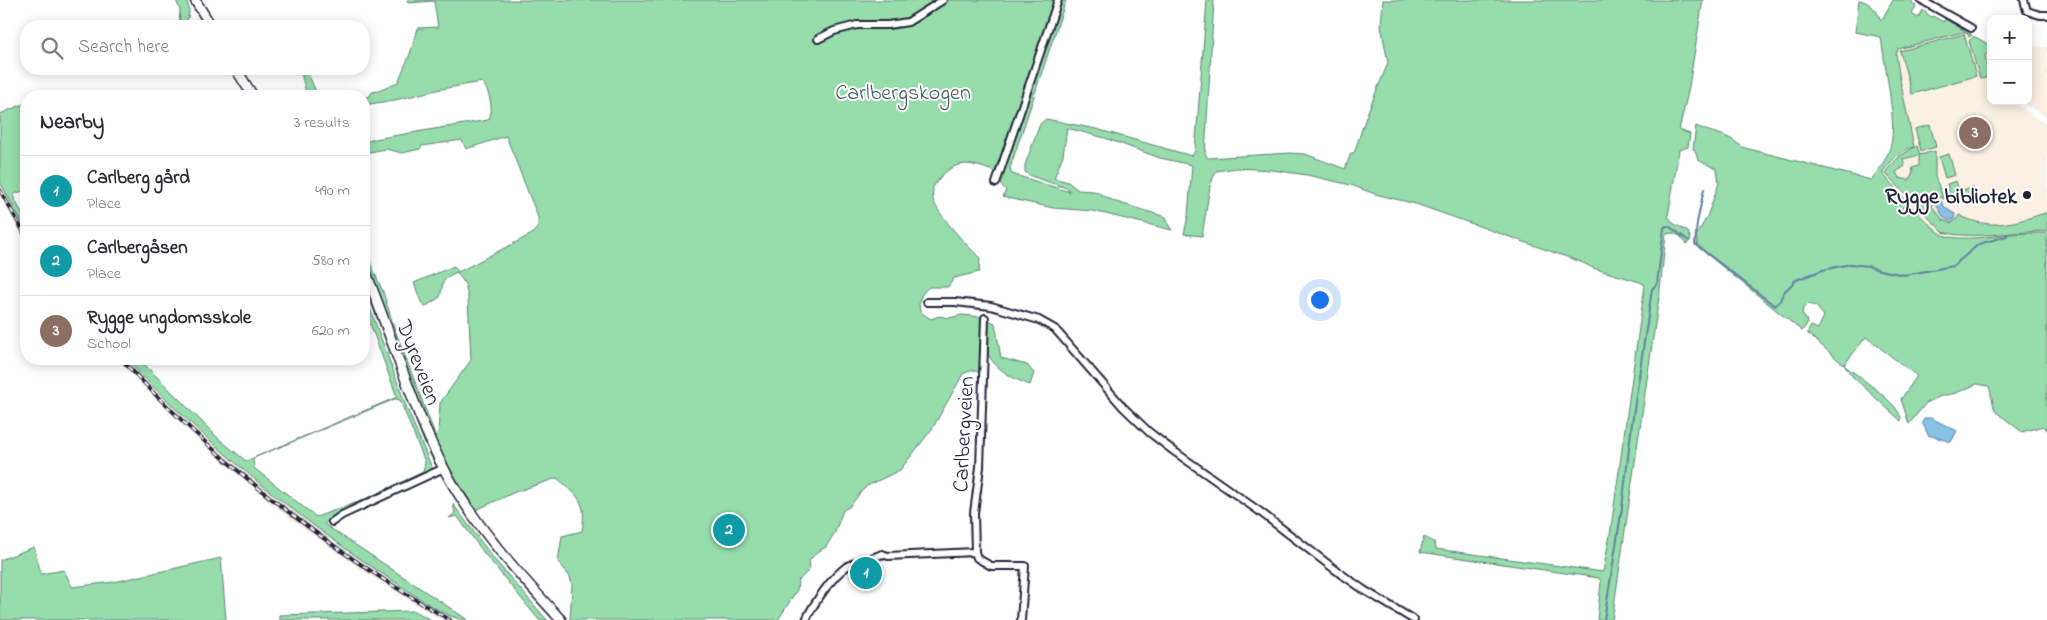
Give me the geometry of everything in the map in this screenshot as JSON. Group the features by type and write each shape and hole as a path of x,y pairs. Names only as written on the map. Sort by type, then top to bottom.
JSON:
{"main road":[{"path":"195,0 207,20"},
{"path":"240,75 249,90"},
{"name":"Dyreveien","path":"370,284 426,429 444,468 484,529 522,577 561,620"}],"street":[{"path":"818,39 834,31 857,25 888,25 908,22 943,0"},
{"path":"996,183 1058,0"},
{"path":"1921,0 1971,28"},
{"path":"2024,0 2026,11 2047,15"},
{"path":"928,302 955,302 991,306 1038,320 1055,329 1123,407 1149,432 1259,511 1337,571 1364,590 1414,620"},
{"name":"Carlbergveien","path":"975,552 974,512 980,467 985,318"},
{"path":"332,522 342,515 444,468"},
{"path":"806,620 831,582 846,567 854,563 882,554 904,556 975,552 977,558 991,566 1025,566 1021,620"}],"shaded area":[{"path":"1962,29 1987,44 1987,105 2017,105 2047,125 2047,238 1938,236 1876,173 1899,149 1888,51"},
{"path":"2032,46 2047,47 2047,118 2027,105 2032,105"},
{"path":"0,182 20,219 20,232 0,197"},
{"path":"123,365 132,365 159,394 208,440 246,473 337,544 421,599 459,620 442,620 363,571 288,517 169,413"}],"green space":[{"path":"176,0 186,0 189,7 188,20 179,20 180,10"},
{"name":"Carlbergskogen","path":"407,0 1054,0 995,172 969,164 961,164 947,171 933,187 933,199 940,213 961,239 980,258 979,272 954,278 948,287 929,287 920,298 919,304 920,312 931,319 939,316 949,318 962,315 982,317 995,323 1001,358 1027,365 1034,373 1030,385 1004,372 993,362 987,350 978,372 972,370 963,374 932,429 900,470 867,486 849,507 843,510 835,532 826,547 816,553 809,561 810,569 798,581 797,590 778,620 570,620 572,585 570,577 558,561 562,536 582,531 583,513 580,500 557,478 515,492 476,510 446,463 432,435 370,276 370,262 383,292 394,327 436,437 438,433 440,403 471,360 468,297 465,284 457,272 444,281 440,297 425,307 421,302 414,283 454,266 458,272 532,234 538,227 538,217 506,136 466,149 462,140 422,146 420,149 402,153 386,149 370,152 370,140 488,120 490,116 490,101 487,90 482,82 370,104 372,92 379,91 398,82 410,54 418,28 438,27 434,1 408,3"},
{"path":"1061,0 1066,0 1010,168 1012,174 1070,192 1069,189 1031,176 1025,172 1025,165 1040,124 1046,119 1096,129 1192,156 1195,151 1207,0 1214,0 1205,154 1208,158 1290,153 1305,154 1345,169 1351,153 1354,153 1367,114 1388,63 1381,26 1383,0 1703,0 1688,92 1679,130 1690,134 1688,147 1679,150 1668,216 1673,223 1688,232 1691,240 1687,244 1680,236 1673,233 1666,234 1660,290 1612,620 1597,620 1601,582 1599,578 1420,552 1424,537 1434,542 1436,549 1603,572 1610,535 1645,285 1416,204 1375,194 1351,185 1307,175 1272,170 1237,168 1216,171 1210,186 1202,236 1184,234 1188,216 1192,165 1160,158 1105,138 1067,128 1063,155 1054,178 1068,182 1078,190 1094,191 1116,202 1166,217 1172,230 1093,211 1053,208 1003,197 1006,190 999,183"},
{"path":"1859,0 1866,2 1873,8 1881,21 1893,0 1912,0 1912,3 1916,6 1912,14 1918,18 1923,10 1931,17 1933,16 1943,22 1945,19 1972,35 1969,37 1968,34 1963,32 1898,49 1896,55 1900,80 1914,147 1905,150 1897,156 1883,171 1883,174 1932,227 1946,236 1969,238 2047,233 2047,430 2043,426 2022,432 1995,411 1989,386 1977,384 1926,403 1909,424 1901,399 1917,376 1866,337 1844,365 1807,333 1811,326 1818,329 1824,316 1816,306 1808,304 1803,308 1802,314 1807,324 1802,331 1698,247 1696,236 1707,217 1719,183 1717,169 1698,160 1693,149 1696,126 1727,137 1745,148 1871,180 1890,149 1892,121 1881,37 1855,32"},
{"path":"1964,34 1976,76 1912,94 1900,51"},
{"path":"1974,36 1987,44 1987,54 1985,55 1986,78 1980,79 1969,41"},
{"path":"302,75 309,75 315,90 305,90"},
{"path":"20,106 20,192 14,194 14,198 20,210 20,219 0,182 0,114"},
{"path":"1930,125 1936,147 1921,151 1915,129"},
{"path":"1917,146 1920,155 1935,151 1935,177 1944,199 1940,197 1935,200 1932,206 1943,220 1950,223 1957,219 1959,215 1981,223 2002,224 2045,213 2047,217 2047,231 1980,235 1943,232 1886,174 1886,171 1900,156","holes":["1919,155 1919,166 1912,168 1913,172 1909,180 1899,178 1896,172 1905,166 1903,159"]},
{"path":"1949,154 1955,175 1945,178 1939,157"},
{"path":"1956,181 1959,191 1973,187 1978,204 1951,199 1947,184"},
{"path":"370,290 436,461 435,464 424,442 370,300"},
{"path":"370,308 408,411 432,468 427,473 333,517 324,524 468,620 451,616 424,602 291,509 223,452 132,365 145,365 219,439 246,461 397,397 370,323","holes":["395,399 400,400 425,462 423,472 358,502 316,517 254,468 253,460 256,457"]},
{"path":"1844,365 1887,399 1900,414 1901,421 1853,377"},
{"path":"453,504 494,559 547,620 539,620 484,553 457,516 449,518 455,513"},
{"path":"34,547 41,574 64,570 72,587 114,582 221,558 226,620 0,620 0,560"},
{"path":"415,611 431,620 279,620 279,615"}],"water":[{"path":"1941,201 1945,208 1955,214 1954,219 1949,221 1943,217 1936,204"},
{"path":"1925,418 1931,418 1957,431 1951,442 1928,435 1922,422"}],"waterway":[{"path":"1704,189 1695,244 1775,306 1780,301 1784,292 1796,280 1823,270 1850,264 1868,266 1905,275 1953,266 1979,244 2007,236"},
{"path":"1604,620 1622,508 1632,423 1652,289 1657,284 1664,228 1666,226 1670,227 1689,241"}],"railway":[{"path":"0,190 20,225"},
{"path":"127,365 196,433 276,502 361,564 450,620"}],"place":[{"name":"Rygge ungdomsskole","path":"1975,133"},
{"name":"Rygge bibliotek","path":"2027,195"},
{"name":"Carlbergåsen","path":"729,530"},
{"name":"Carlberg gård","path":"866,573"}]}
